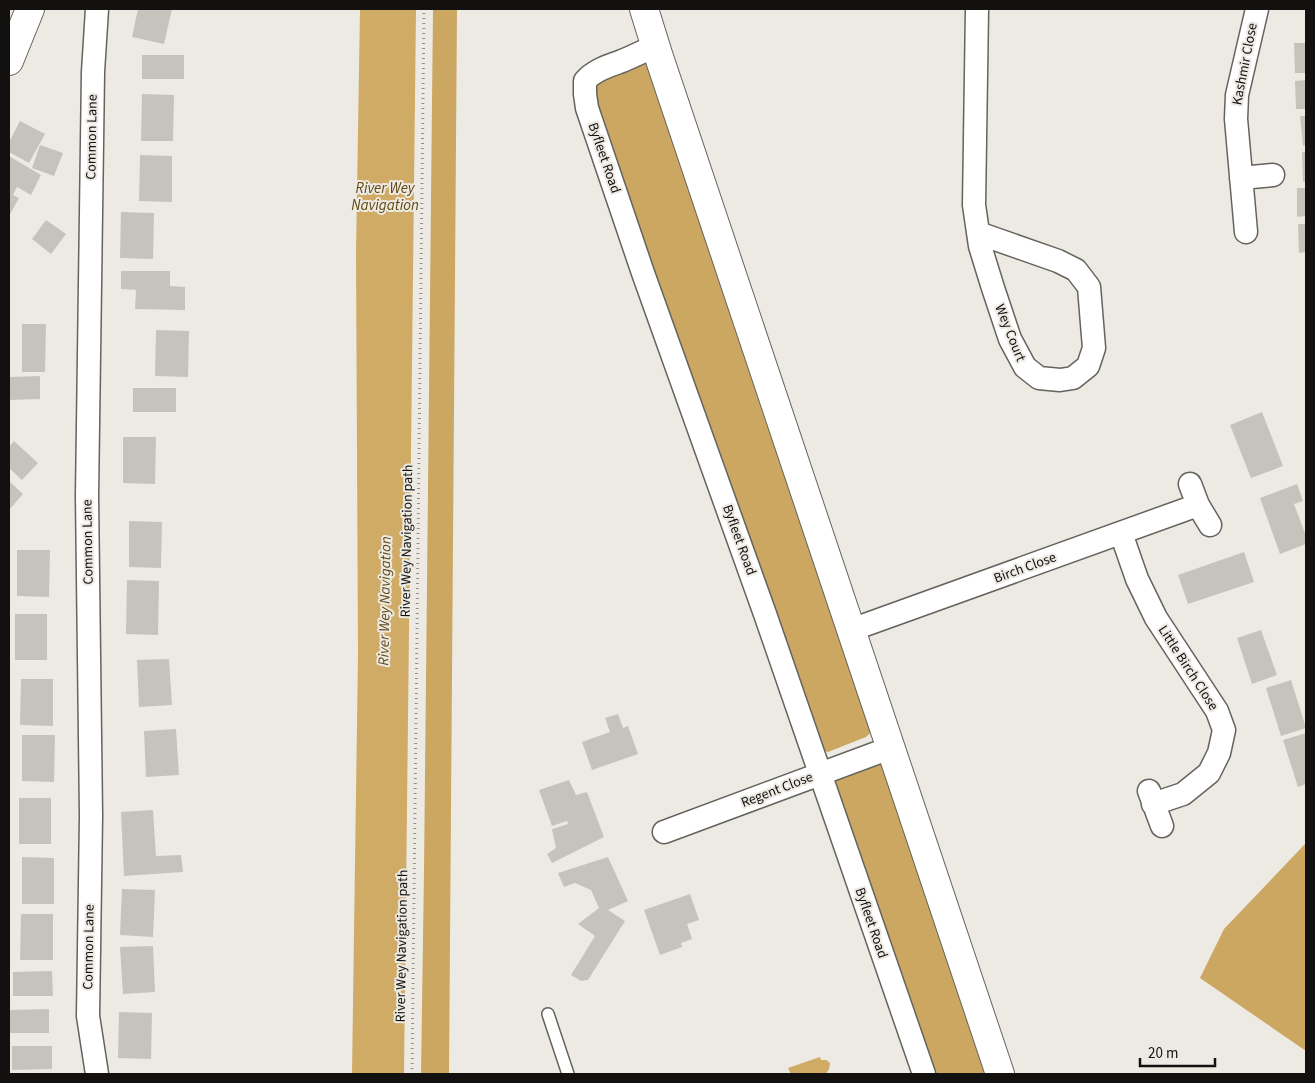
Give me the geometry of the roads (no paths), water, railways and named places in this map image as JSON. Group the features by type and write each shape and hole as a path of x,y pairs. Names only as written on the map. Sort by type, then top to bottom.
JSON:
{"main road":[{"path":"9,61 30,9"},
{"path":"644,9 1000,1074"}],"street":[{"name":"Common Lane","path":"97,9 93,72 87,496 91,806 88,1016 97,1074"},
{"name":"Wey Court","path":"977,9 974,205 978,233 980,246 1010,339 1024,367 1039,378 1060,380 1073,378 1088,366 1094,348 1089,287 1076,270 1058,261 978,233"},
{"name":"Kashmir Close","path":"1246,232 1236,119 1237,95 1257,9"},
{"name":"Byfleet Road","path":"655,46 590,75 585,81 587,108 643,273 762,605 924,1074"},
{"path":"1241,178 1273,176"},
{"path":"1190,484 1198,505 1210,525"},
{"name":"Birch Close","path":"851,630 1198,505"},
{"name":"Little Birch Close","path":"1121,533 1137,579 1156,618 1217,711 1224,730 1219,753 1209,773 1183,794 1151,797 1162,826"},
{"name":"Regent Close","path":"664,832 890,748"}],"lane":[{"path":"548,1014 568,1074"}],"water":[{"name":"River Wey Navigation","path":"360,9 416,9 404,1074 352,1074 358,654 356,252"},
{"path":"820,1057 821,1060 826,1060 830,1063 826,1074 791,1074 788,1068"}]}
